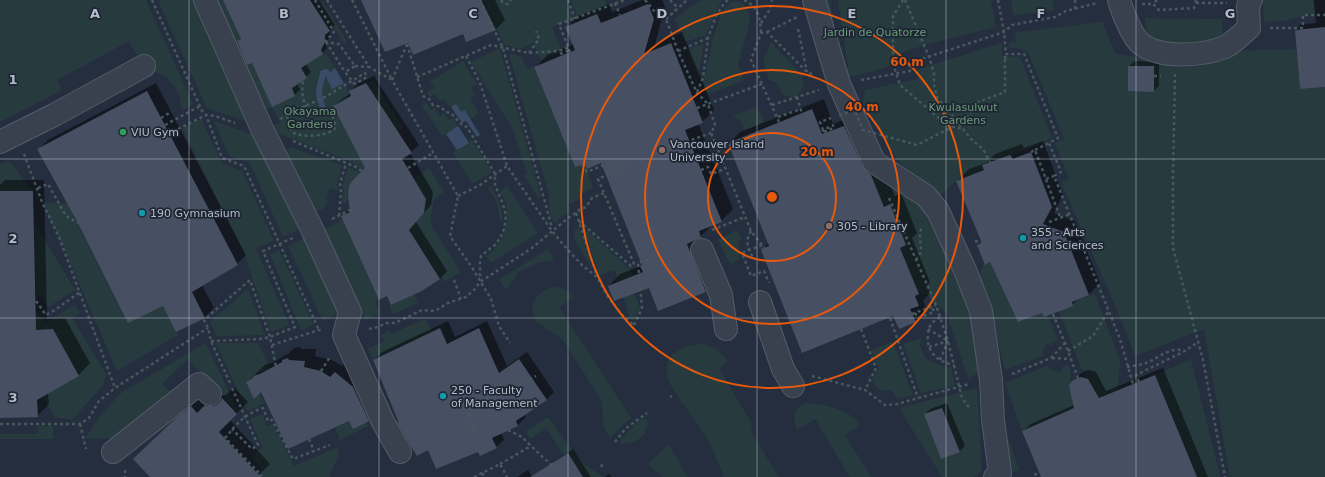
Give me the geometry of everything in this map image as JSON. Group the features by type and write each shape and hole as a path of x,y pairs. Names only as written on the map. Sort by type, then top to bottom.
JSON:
{"street":[{"path":"205,0 262,129 312,230 350,312 344,335 383,422 400,452"},
{"path":"814,0 847,82 874,162 926,196 938,212 965,270 981,312 1000,473 995,477"},
{"path":"1119,0 1131,30 1140,43 1155,52 1174,54 1208,52 1226,46 1249,28 1248,6 1251,0"},
{"path":"7,138 144,66"},
{"path":"704,241 721,295 726,330"},
{"path":"760,302 783,369 801,381"},
{"path":"113,452 199,384 210,394"}],"path":[{"path":"152,0 202,111 206,115 222,158 244,166 319,330 272,345"},
{"path":"315,0 334,32 325,42"},
{"path":"327,0 369,67"},
{"path":"352,0 392,80 458,196 450,236 473,269 491,299 499,326 510,343"},
{"path":"480,0 503,48 552,231"},
{"path":"501,0 505,4 508,4 511,0"},
{"path":"568,0 575,19"},
{"path":"570,50 559,24 625,0"},
{"path":"645,0 655,12 666,19 678,51 697,93 708,104 715,125 711,133 669,148"},
{"path":"670,0 678,8"},
{"path":"680,0 683,3"},
{"path":"666,19 687,0"},
{"path":"697,93 703,78 708,38 716,16 725,2 729,0"},
{"path":"744,0 750,3 756,10 760,24 761,33 751,60 780,122"},
{"path":"760,24 770,9 772,0"},
{"path":"904,0 929,57 934,73 934,85 937,97 962,129 983,149 990,162"},
{"path":"904,0 894,16 893,64 900,85 947,125 962,129"},
{"path":"839,115 855,111 863,130 917,145 964,121 978,102 1005,92 1006,54 1004,32 998,0"},
{"path":"1074,0 1075,9"},
{"path":"1157,0 1153,4 1158,10 1194,8 1197,3 1204,2 1226,3"},
{"path":"615,3 620,15"},
{"path":"767,32 807,72 847,82 910,71 909,64 1004,32 1012,25 1055,17 1066,11 1098,3"},
{"path":"1249,28 1303,28 1303,15 1325,15"},
{"path":"796,17 807,72"},
{"path":"761,33 767,32 789,20"},
{"path":"529,53 539,39 536,31"},
{"path":"678,51 708,38"},
{"path":"325,42 339,44 356,66"},
{"path":"325,42 357,88"},
{"path":"392,80 407,44 423,96 429,99 433,105 441,107 446,112 451,113 462,126 467,127 495,174 495,185 503,204 506,221 504,229 496,244 481,256 480,282"},
{"path":"417,77 491,45 529,53 570,50"},
{"path":"560,54 570,50"},
{"path":"1006,54 1024,54 1058,138 1031,152"},
{"path":"1174,54 1173,248 1198,342 1225,477"},
{"path":"466,56 480,83 507,166 552,231 582,265 597,277"},
{"path":"345,72 356,66 369,67 392,80"},
{"path":"305,106 335,118 336,127 329,133 312,135 295,134 290,128 287,116 305,106 317,102 365,73 367,77 355,84"},
{"path":"303,80 302,92 305,106"},
{"path":"696,108 762,84"},
{"path":"772,105 797,97 802,114"},
{"path":"165,125 200,106"},
{"path":"778,117 801,109"},
{"path":"161,118 171,112"},
{"path":"178,129 206,115 215,116 240,125"},
{"path":"820,122 824,132"},
{"path":"262,129 356,167 364,173"},
{"path":"711,133 750,231 764,248"},
{"path":"7,138 19,143 38,188 42,202 59,237 115,388"},
{"path":"1046,179 1061,172 1049,143"},
{"path":"1035,150 1060,218"},
{"path":"408,168 433,153"},
{"path":"583,164 587,172 616,160 619,169"},
{"path":"339,216 341,191 340,184 346,163"},
{"path":"458,196 480,185 507,166"},
{"path":"579,221 631,266 634,264 598,179 626,166"},
{"path":"701,170 708,167 711,174 726,169"},
{"path":"1054,176 1120,339 1133,384"},
{"path":"38,188 48,184 66,216 78,223"},
{"path":"378,327 386,323 395,323 422,310 435,311 448,303 466,297 480,282 532,248 576,212 586,206 592,198 604,193"},
{"path":"888,195 936,305 948,341 960,387"},
{"path":"576,212 597,277 608,297 623,316 634,325 642,308 638,263 646,260 650,261"},
{"path":"1049,222 1070,214"},
{"path":"704,241 745,217"},
{"path":"916,260 921,252 920,236 922,226"},
{"path":"750,231 747,245 749,253 754,258"},
{"path":"211,341 259,339 270,337 295,327 263,251 286,242"},
{"path":"751,276 742,253 762,245"},
{"path":"232,429 252,448 258,445 211,341 208,328 204,320 250,280 270,337 277,372"},
{"path":"454,280 461,299"},
{"path":"36,301 46,315 80,292"},
{"path":"932,307 934,312 918,318 914,313 936,305"},
{"path":"1068,351 1093,336 1108,312"},
{"path":"1053,314 1078,378"},
{"path":"890,318 918,398"},
{"path":"940,318 932,323 928,329 927,339 929,348 933,355 940,360 946,364 954,365"},
{"path":"0,424 80,424 89,418 99,401 115,388 208,328"},
{"path":"928,329 948,341"},
{"path":"861,330 876,368 865,390"},
{"path":"929,348 948,341"},
{"path":"940,360 948,341"},
{"path":"1139,382 1136,375 1185,351 1198,342"},
{"path":"1014,373 1051,358 1065,343"},
{"path":"1127,367 1146,363 1178,349 1185,351"},
{"path":"1051,358 1071,359"},
{"path":"471,430 475,428 466,408 536,376"},
{"path":"801,381 837,381 865,390 885,405 897,404 973,382"},
{"path":"259,477 261,475 225,438 240,419 245,416 263,408 268,421 272,420 293,460 330,445"},
{"path":"615,442 625,429 647,413"},
{"path":"80,424 86,448"},
{"path":"508,430 522,436 561,474"},
{"path":"309,439 314,451"},
{"path":"474,477 531,446"},
{"path":"601,467 603,463"},
{"path":"500,464 507,477"},
{"path":"482,472 485,477"},
{"path":"1035,472 1037,477"}],"green space":[{"path":"0,0 146,0 193,104 183,110 175,87 166,77 144,66 129,41 57,80 62,90 0,122"},
{"path":"193,0 249,122 207,108 158,1"},
{"path":"216,0 223,0 241,39 235,42"},
{"path":"481,0 566,0 573,18 552,27 562,52 542,60 533,43 520,49 505,45"},
{"path":"571,0 605,0 607,6 577,17"},
{"path":"701,0 722,0 706,35 685,42 675,19"},
{"path":"817,0 830,0 840,60"},
{"name":"Jardin de Quatorze","path":"838,0 991,0 996,27 928,44 900,53 902,63 842,79 840,71 848,67"},
{"path":"1011,0 1053,0 1054,11 1013,15"},
{"path":"1263,0 1313,0 1314,13 1283,21 1264,22"},
{"path":"322,1 347,42 344,43 319,3"},
{"path":"734,1 741,2 743,4 749,13 750,18 738,65 744,80 709,94 704,89 704,80 712,43 721,13 730,3"},
{"path":"1145,18 1222,19 1224,51 1296,49 1300,89 1325,87 1325,477 1230,477 1204,329 1135,356 1115,305 1061,182 1069,179 1055,143 1064,139 1028,52 1017,48 1009,48 1009,43 1016,42 1015,33 1102,22 1115,53 1150,60"},
{"path":"771,42 802,75 804,82 801,92 793,98 782,94 776,82 769,80 763,61"},
{"path":"704,43 698,77 687,50"},
{"name":"Kwulasulwut Gardens","path":"1002,43 1002,56 1020,57 1052,138 1030,148 982,165 984,170 956,181 941,195 899,162 863,103 865,90 918,79 916,70"},
{"path":"499,49 541,197 539,198 524,175 527,173 512,128 471,62"},
{"path":"509,53 522,57 527,69 534,67 575,167 585,163 593,188 580,194 582,198 568,205 571,211 555,223 550,215 549,195"},
{"name":"Okayama Gardens","path":"323,54 324,56 326,54 351,96 333,106 367,172 364,173 358,166 350,161 277,133 273,126 281,123 272,107 267,109 246,66 252,63 272,106 290,85 301,68"},
{"path":"463,61 477,84 471,87 475,95 470,98 479,113 470,119 465,110 461,112 451,107 450,108 444,99 439,101 435,94 430,97 427,92 434,88 430,81"},
{"path":"373,80 403,127 397,132 367,84"},
{"path":"426,102 431,110 435,107 440,116 444,113 448,120 453,118 458,126 442,136 422,105"},
{"path":"755,107 760,112 764,122 744,131 740,120 733,116"},
{"path":"201,119 222,163 242,171 274,241 256,248 289,325 271,332 245,256 182,128"},
{"path":"214,121 256,136 300,229 283,237 250,163 229,156"},
{"path":"850,124 906,193 925,211 956,275 963,285 972,320 981,372 968,378 947,314 928,295 919,294 900,248 906,245 890,204 884,207"},
{"path":"472,140 492,172 472,184 453,152"},
{"path":"290,147 342,165 337,185 339,191 330,188 326,199 328,200 325,208 315,212 287,152"},
{"path":"8,161 33,191 0,191 0,164"},
{"path":"348,167 358,171 360,175 350,184 348,199 346,203 342,203 344,191 342,185"},
{"path":"429,168 444,192 434,199 431,214 431,225 461,272 444,282 442,278 440,279 403,221 426,199 414,178"},
{"path":"491,186 500,202 502,221 500,221 497,203 488,187"},
{"path":"507,186 538,233 491,263 486,256 494,250 501,240 507,221 506,203 500,191"},
{"path":"42,202 68,204 128,323 163,306 178,335 117,371 59,237"},
{"path":"343,220 379,300 375,302 380,314 365,320 323,230"},
{"path":"34,222 75,290 48,307 41,295 36,295"},
{"path":"583,227 630,269 633,274 630,280 640,308 633,321 630,318 615,270 599,275"},
{"path":"579,228 593,270 575,241 574,231"},
{"path":"737,230 741,239 738,244 740,259 730,264 718,240"},
{"path":"304,238 339,313 323,321 288,246"},
{"path":"548,249 554,260 538,263 519,272 506,290 499,280"},
{"path":"279,250 314,325 301,330 270,254"},
{"path":"990,262 1018,322 1042,313 1044,317 1048,316 1058,340 1051,345 1047,343 1042,356 1005,370 979,277 983,265"},
{"path":"550,287 563,289 574,297 559,307 631,418 610,438 603,423 602,401 563,340 536,321 532,305 539,294"},
{"path":"248,289 265,335 216,336 210,322"},
{"path":"414,294 418,303 393,314 389,306"},
{"path":"1095,294 1120,361 1117,391 1091,401 1089,382 1085,378 1059,311 1073,306 1072,302"},
{"path":"75,305 80,313 72,318 106,374 104,384 72,420 55,417 42,397 79,376 53,330 36,330 36,311 45,323"},
{"path":"425,319 432,332 373,359 368,349 384,341 381,335 389,331 391,334"},
{"path":"922,338 920,345 925,358 941,366 951,367 955,386 921,393 903,344"},
{"path":"893,342 913,395 898,399 892,391 879,390 872,381 878,367 871,350"},
{"path":"206,343 239,414 188,359 162,384 170,391 124,434 117,438 85,438 100,416 121,393"},
{"path":"216,343 258,343 269,366 267,372 246,382 250,391 257,388 264,403 247,411"},
{"path":"703,344 718,350 728,362 719,368 752,424 751,430 754,437 779,477 724,477 713,451 703,433 671,386 667,375 667,366 673,354 686,347"},
{"path":"1191,359 1220,477 1197,477 1155,375"},
{"path":"1068,365 1071,373 1069,387 1070,392 1080,405 1022,431 1005,383 1047,366 1054,371 1061,373 1062,367"},
{"path":"977,388 982,471 973,477 942,477 899,408"},
{"path":"805,403 820,404 841,410 859,422 859,426 845,435 871,477 850,477 815,419 797,430 794,422 795,414 798,408"},
{"path":"359,406 368,426 340,440 335,428 349,421 353,429 363,424"},
{"path":"999,412 1020,471 1003,471"},
{"path":"262,414 267,426 273,424 294,466 338,447 337,459 330,477 259,477 261,475 258,466 252,457 257,451 263,448 250,419"},
{"path":"548,417 583,463 603,477 583,477 575,465 572,467 546,428 530,439 526,431"},
{"path":"643,418 648,420 646,431 643,435 632,442 621,444 620,440"},
{"path":"38,426 53,426 53,439 0,439 0,434 38,434"},
{"path":"667,445 670,447 688,477 663,477 647,464"}],"water":[{"path":"335,68 344,83 332,89 326,77"},
{"path":"456,104 461,112 465,110 480,135 477,137 466,121 462,123 451,107"},
{"path":"458,126 469,143 457,150 446,134"}],"building":[{"path":"223,0 310,0 330,31 325,35 325,42 321,50 323,54 301,68 307,78 292,88 295,96 272,107 252,63 247,65 237,41 241,39"},
{"path":"361,0 481,0 496,30 466,42 463,34 413,55 408,43 385,52"},
{"path":"648,4 654,19 644,54 671,43 703,123 685,130 722,222 699,231 701,238 687,244 706,292 658,311 649,288 614,301 608,286 643,272 640,266 642,265 601,163 587,169 585,164 575,167 534,67 575,50 565,27 597,14 601,23"},
{"path":"1325,27 1325,87 1300,89 1295,30"},
{"path":"1128,66 1154,66 1154,92 1128,91"},
{"path":"366,83 412,153 402,159 426,199 424,213 409,230 440,279 422,291 391,305 387,296 379,300 341,216 350,212 348,196 349,186 365,168 333,106 351,96 349,91"},
{"name":"190 Gymnasium","path":"147,91 238,265 192,292 205,318 176,332 163,306 128,323 78,223 37,149"},
{"name":"305 - Library","path":"812,109 822,134 844,126 863,167 871,175 884,207 890,204 906,245 900,248 919,294 915,296 919,306 910,309 916,322 899,329 893,316 802,353 761,249 769,246 728,143"},
{"name":"355 - Arts and Sciences","path":"1031,152 1052,207 1043,224 1064,232 1089,295 1072,302 1073,306 1044,317 1042,313 1018,322 990,262 985,265 977,245 982,243 956,181 984,170 982,165 1010,155 1013,159"},
{"path":"0,191 33,191 36,330 53,329 79,376 37,400 38,417 0,418"},
{"name":"250 - Faculty of Management","path":"440,328 447,344 479,328 499,373 519,359 547,400 516,421 518,426 492,438 497,448 480,456 478,452 436,469 428,450 417,456 409,443 396,420 399,423 373,360"},
{"path":"288,358 289,360 305,361 304,367 321,371 330,377 335,372 353,387 369,421 353,429 349,421 288,449 261,392 254,399 246,382 254,377 253,376 260,374 282,362 282,360"},
{"path":"1155,375 1197,477 1041,477 1022,431 1074,408 1069,386 1071,382 1081,377 1088,379 1099,398"},
{"path":"222,398 237,414 219,432 261,477 150,477 133,459 176,418 191,406 197,413 205,405 214,406 219,403"},
{"path":"942,408 960,452 941,459 924,414"},
{"path":"568,453 583,477 530,477"}],"waterway":[{"path":"322,113 319,88 323,73 326,72 328,74"}],"place":[{"name":"VIU Gym","path":"123,132"},
{"name":"Vancouver Island University","path":"662,150"},
{"name":"190 Gymnasium","path":"142,213"},
{"name":"305 - Library","path":"829,226"},
{"name":"355 - Arts and Sciences","path":"1023,238"},
{"name":"250 - Faculty of Management","path":"443,396"}]}
